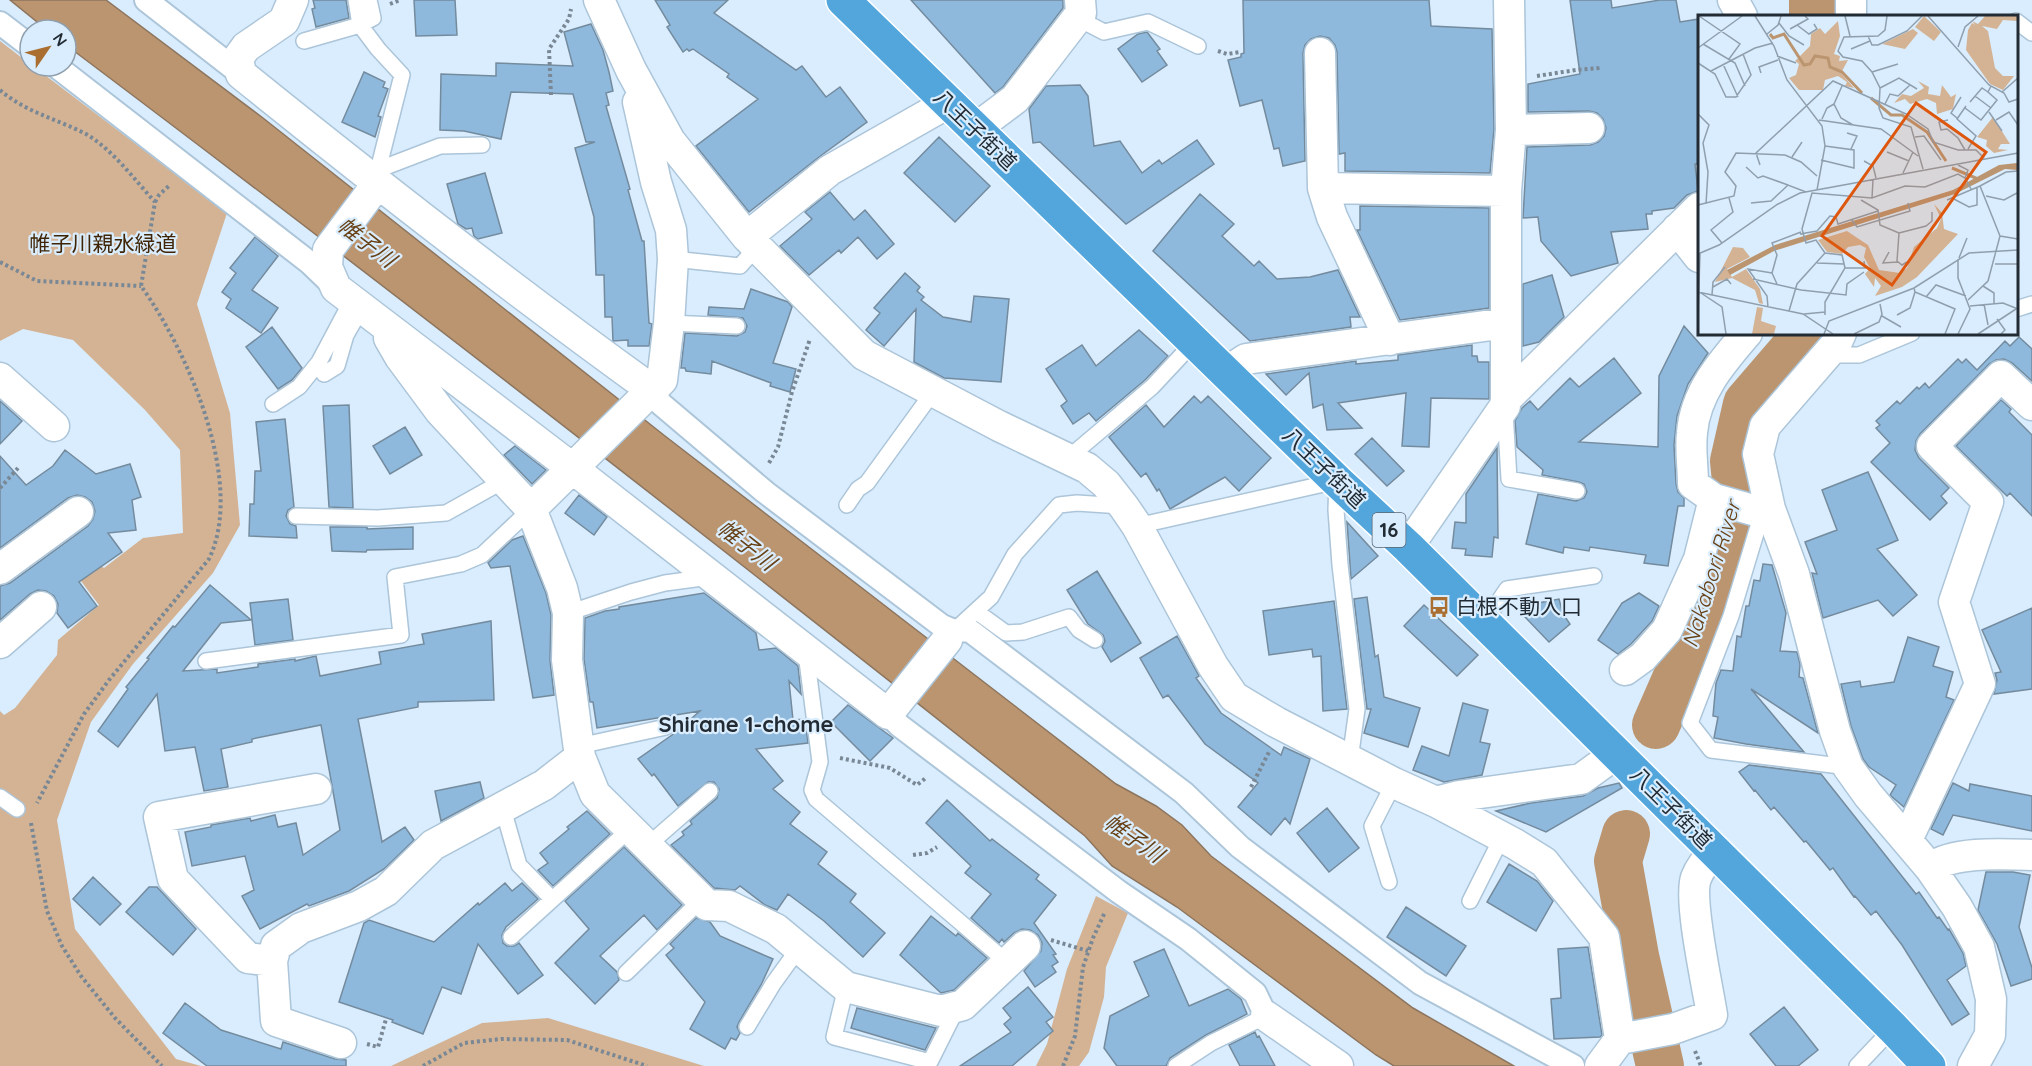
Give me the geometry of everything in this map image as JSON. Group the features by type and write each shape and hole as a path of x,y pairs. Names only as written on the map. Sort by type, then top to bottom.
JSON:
{"highway":[{"name":"八王子街道","path":"843,0 1337,481 1408,547 1929,1066"}],"street":[{"path":"146,0 649,393 765,492 942,626 950,636"},
{"path":"241,74 238,58 246,47 284,21 293,0"},
{"path":"599,0 631,70 670,141 752,242 864,356 1087,468 1106,484 1131,516 1213,666 1234,697 1281,724 1502,837 1544,862 1604,937 1629,1038"},
{"path":"1506,403 1506,191 1511,81 1509,0"},
{"path":"1733,0 1741,15"},
{"path":"975,129 1015,99 1078,9"},
{"path":"0,23 18,37"},
{"path":"1320,53 1323,188 1332,217 1390,340"},
{"path":"531,509 662,380 669,323 673,259 671,230 656,182 631,70"},
{"path":"71,78 574,466 806,650 892,710 900,726 1119,892 1188,939 1256,993 1266,1016 1323,1062"},
{"path":"752,242 830,170 948,103"},
{"path":"1510,130 1589,128"},
{"path":"376,181 328,250 351,296 440,411 531,509 562,588 568,613 567,660 579,752 595,794 706,905 729,906 776,929 846,987 941,1011 963,1005 1017,955"},
{"path":"1323,188 1506,191"},
{"path":"1408,547 1506,403 1698,209"},
{"path":"1677,230 1698,256"},
{"path":"1226,372 1246,358 1506,323"},
{"path":"1746,334 1722,362 1700,399 1692,432 1693,484 1714,499 1763,514"},
{"path":"1834,344 1764,426 1758,454 1763,514 1794,574 1835,731 1848,767 1868,795 1930,868 1958,907 1979,947 1991,999 1990,1035 1973,1066"},
{"path":"1907,840 1980,684 1954,602 1988,502 1932,446 2001,376 2032,405"},
{"path":"0,378 54,426"},
{"path":"1625,670 1642,657 1667,630 1699,559 1714,499"},
{"path":"0,569 78,512"},
{"path":"0,643 41,607"},
{"path":"892,710 950,636 969,630 1184,794 1240,847 1420,983 1574,1066"},
{"path":"341,1044 276,1021 272,961 276,946 301,928 359,906 386,891 433,845 544,785 579,752"},
{"path":"1436,802 1459,796 1581,778 1617,753"},
{"path":"272,961 248,957 173,879 159,817 316,789"},
{"path":"1600,1066 1629,1038 1673,1029 1712,1016 1695,914 1695,880 1703,864 1715,851"},
{"path":"1930,868 1939,862 1986,854 2032,855"}],"lane":[{"path":"356,0 360,26 402,75 376,181"},
{"path":"304,42 360,26 372,18 369,0"},
{"path":"1078,9 1104,32 1148,22 1198,46"},
{"path":"2017,22 2032,33"},
{"path":"376,181 440,146 482,145"},
{"path":"673,259 740,266 752,242"},
{"path":"324,374 338,366 346,335 351,296"},
{"path":"273,404 299,387 319,362 351,296"},
{"path":"2017,309 2032,304"},
{"path":"669,323 737,326"},
{"path":"1834,344 1859,355 1910,334"},
{"path":"1067,459 1152,387 1194,342"},
{"path":"847,505 858,489 867,483 933,392"},
{"path":"1506,403 1509,479 1578,491"},
{"path":"296,516 378,518 446,513 505,480"},
{"path":"950,636 991,597 1015,554 1059,505 1077,503 1131,516 1337,481 1336,510 1340,565 1357,709 1350,760"},
{"path":"206,661 402,635 395,577 461,564 482,555 531,509"},
{"path":"1763,514 1731,616 1690,723 1712,750 1848,767"},
{"path":"1484,623 1507,589 1594,576"},
{"path":"568,613 665,583 712,577"},
{"path":"977,612 1006,633 1023,632 1074,615 1079,630 1095,640"},
{"path":"806,650 820,762 812,790 816,799 1017,955"},
{"path":"579,752 666,728"},
{"path":"1389,882 1372,826 1394,783"},
{"path":"511,937 552,899 638,837 710,791"},
{"path":"0,797 17,809"},
{"path":"503,808 519,865 552,899"},
{"path":"1470,901 1502,837"},
{"path":"626,973 701,900"},
{"path":"747,1027 773,984 799,948"},
{"path":"846,987 834,1037 930,1062 958,1006"},
{"path":"1176,1066 1211,1043 1266,1016"},
{"path":"1857,1066 1893,1028"}],"path":[{"path":"551,94 549,49 569,19 573,0"},
{"path":"1511,81 1576,69 1601,68"},
{"path":"0,90 13,102 87,135 111,153 155,202 141,286 157,308 201,400 212,435 218,467 221,523 216,544 209,559 109,680 84,714 38,800 31,818 47,911 62,946 81,976 115,1018 162,1066"},
{"path":"0,262 37,282 141,286"},
{"path":"766,466 778,447 792,392 819,310"},
{"path":"0,488 18,468"},
{"path":"1251,787 1281,724"},
{"path":"819,756 845,758 890,768 917,785 927,777"},
{"path":"17,809 31,818"},
{"path":"1063,1066 1075,1036 1083,967 1088,951 1108,906 1119,892"},
{"path":"1017,955 1032,950 1045,939 1088,951"},
{"path":"378,1047 386,1019"},
{"path":"423,1066 464,1043 501,1039 567,1040 646,1066"}],"green space":[{"name":"帷子川親水緑道","path":"0,41 18,55 18,78 49,78 227,213 197,304 230,413 240,525 213,573 133,664 91,722 57,820 75,929 176,1059 201,1066 0,1066 0,711 4,715 15,708 57,655 58,640 99,605 78,577 97,563 104,568 143,538 183,533 180,450 145,410 73,340 23,329 0,341"},
{"path":"1096,896 1128,913 1106,967 1104,997 1089,1052 1079,1066 1036,1066 1047,1044 1067,969"},
{"path":"548,1018 704,1066 391,1066 482,1023"}],"water":[{"name":"帷子川","path":"10,0 106,0 263,118 665,436 1116,784 1156,806 1182,825 1211,856 1413,1008 1514,1066 1394,1066 1376,1055 1177,907 1112,866 1085,836 705,536 323,240 78,54 78,18 32,18"}],"building":[{"path":"313,0 346,0 349,18 316,27 312,9 315,8"},
{"path":"414,0 455,0 457,35 416,36"},
{"path":"655,0 728,0 714,13 796,70 802,66 826,97 840,87 867,122 749,212 696,146 758,99 727,77 729,74 693,49 683,52 667,27 670,25"},
{"path":"911,0 1063,0 1063,8 1003,87 995,93"},
{"path":"1243,0 1429,0 1431,26 1492,29 1494,129 1490,173 1345,171 1345,153 1339,154 1337,52 1329,38 1320,36 1311,39 1305,45 1303,53 1305,161 1283,166 1279,148 1274,149 1262,100 1240,106 1228,60 1241,57 1244,53"},
{"path":"1570,0 1611,0 1612,8 1660,0 1676,0 1680,22 1698,19 1698,164 1695,164 1698,191 1687,195 1674,208 1646,214 1648,229 1611,232 1618,263 1571,276 1541,241 1538,217 1523,218 1527,147 1590,145 1598,142 1604,136 1606,128 1603,119 1597,113 1589,111 1528,112 1528,84 1580,74"},
{"path":"591,24 603,50 609,72 613,91 606,93 609,105 606,106 630,189 628,190 642,241 644,241 649,323 652,324 649,346 628,346 628,340 613,341 612,317 605,317 604,275 596,275 594,217 575,148 595,142 586,142 573,94 511,92 501,139 464,131 440,130 441,74 496,76 496,63 573,66 564,32"},
{"path":"1147,32 1160,49 1157,51 1167,65 1142,82 1118,49 1138,34"},
{"path":"364,72 385,82 383,87 388,89 378,116 381,117 375,137 342,122"},
{"path":"1080,85 1088,96 1094,146 1120,141 1142,173 1159,160 1162,164 1197,140 1214,164 1126,224 1040,142 1033,143 1029,109 1046,86"},
{"path":"939,137 990,186 955,222 904,173"},
{"path":"485,173 502,233 478,239 474,236 472,228 466,229 458,224 447,184"},
{"path":"830,192 854,220 865,210 894,244 877,259 858,237 841,253 839,250 809,275 780,246 812,219 805,212"},
{"path":"1200,194 1234,224 1222,236 1254,266 1259,261 1277,279 1310,277 1338,270 1360,317 1350,317 1351,327 1250,341 1153,251"},
{"path":"1360,206 1489,208 1489,308 1400,320 1357,230 1360,230"},
{"path":"255,237 278,256 252,290 278,308 261,333 226,308 231,299 222,292 236,273 230,268"},
{"path":"905,273 920,287 917,291 924,297 921,300 943,317 971,322 974,296 1009,299 1001,382 944,378 914,362 916,309 884,346 866,330 880,313 874,308"},
{"path":"1552,275 1564,317 1539,342 1523,346 1523,284"},
{"path":"751,289 788,302 792,307 773,363 796,369 790,392 770,386 771,383 712,361 711,374 686,371 685,368 681,368 685,333 737,336 745,332 747,326 743,318 708,315 709,307 744,309"},
{"path":"1684,326 1708,353 1688,384 1677,416 1674,445 1676,484 1678,492 1684,498 1684,506 1678,506 1668,566 1644,563 1646,555 1590,547 1589,551 1564,547 1563,553 1526,544 1538,494 1576,501 1584,498 1587,492 1584,484 1579,482 1542,475 1543,470 1517,447 1515,421 1522,408 1530,401 1538,410 1570,378 1579,387 1614,358 1641,393 1579,442 1658,447 1659,376"},
{"path":"272,327 302,368 292,380 278,389 246,347"},
{"path":"1139,330 1168,356 1145,380 1096,421 1089,413 1073,424 1061,406 1067,401 1046,369 1082,345 1096,366"},
{"path":"2019,337 2032,349 2032,381 2012,363 2004,359 1996,360 1989,364 1920,434 1916,441 1915,450 1919,458 1949,488 1941,496 1947,503 1930,520 1871,462 1890,443 1876,428 1880,425 1876,421 1897,401 1900,404 1917,387 1919,389 1925,383 1929,388 1958,359 1962,363 1966,359 1977,370 2005,341 2010,346"},
{"path":"1472,345 1472,356 1477,356 1478,362 1489,362 1489,399 1431,398 1429,447 1402,446 1406,393 1338,403 1362,428 1327,430 1323,404 1313,408 1309,373 1286,395 1266,374 1356,361 1356,364 1398,360 1398,355"},
{"path":"1194,396 1201,403 1208,396 1271,458 1239,491 1225,477 1170,509 1159,489 1157,491 1146,473 1141,477 1109,437 1146,405 1164,427"},
{"path":"2001,400 2011,409 2009,412 2032,435 2032,516 2010,493 2007,496 1956,446"},
{"path":"0,401 22,421 0,444"},
{"path":"349,405 353,508 329,507 323,406"},
{"path":"285,419 294,507 288,510 286,516 290,524 296,526 297,538 249,536 250,504 254,504 255,471 261,471 256,422"},
{"path":"405,427 422,455 390,474 373,446"},
{"path":"1372,438 1404,471 1387,486 1355,454"},
{"path":"515,446 546,470 532,484 504,455"},
{"path":"1497,448 1498,538 1494,537 1492,557 1465,555 1466,549 1452,548 1455,522 1466,523 1466,494"},
{"path":"65,450 96,474 130,464 141,497 132,500 136,530 108,533 122,552 79,582 97,606 68,628 57,613 58,604 54,596 46,591 38,590 30,594 0,620 0,586 10,583 88,526 95,511 92,502 85,497 77,495 68,498 0,548 0,456 26,485 53,466"},
{"path":"1868,472 1898,540 1877,549 1917,595 1893,616 1878,600 1823,618 1812,573 1817,574 1805,542 1837,530 1822,490"},
{"path":"579,495 607,517 594,535 565,513"},
{"path":"1347,522 1378,556 1351,579 1350,564"},
{"path":"330,527 367,527 367,529 413,527 413,549 367,550 366,552 332,551"},
{"path":"523,536 546,593 551,615 550,660 554,695 533,698 510,566 491,568 488,563 512,540"},
{"path":"1763,564 1772,565 1786,613 1780,651 1797,652 1800,664 1799,677 1803,678 1818,733 1751,689 1804,752 1714,738 1718,717 1713,716 1716,683 1721,670 1733,671 1737,636 1741,637 1746,606 1749,606 1754,580 1760,581"},
{"path":"1097,571 1141,643 1111,662 1102,647 1105,641 1103,635 1088,624 1067,590"},
{"path":"210,585 251,620 221,623 183,671 217,669 217,673 258,667 258,664 295,659 295,661 316,656 320,676 381,664 379,652 424,644 422,634 491,621 494,700 418,702 418,707 358,719 382,842 405,827 414,840 384,869 349,891 309,906 307,904 260,929 242,896 254,890 245,856 192,866 185,832 211,827 211,825 250,818 251,821 275,815 278,827 296,823 303,855 340,830 321,725 252,739 252,742 221,749 228,787 204,791 195,747 165,751 157,694 118,747 98,731 128,689 126,687 149,659 147,658"},
{"path":"704,593 756,633 759,650 776,648 798,666 801,694 789,681 793,720 805,719 808,743 756,749 783,781 773,789 800,812 790,824 827,852 818,864 856,894 850,902 885,933 863,957 824,921 788,894 777,910 765,905 740,886 735,890 714,888 671,845 684,835 682,832 692,824 690,821 717,798 719,789 714,782 708,782 678,806 654,774 652,776 638,759 672,735 700,711 597,728 593,702 590,702 584,659 585,618 619,609 619,607"},
{"path":"1639,593 1659,606 1652,621 1631,644 1618,654 1598,640 1622,603"},
{"path":"1367,597 1375,657 1378,655 1384,697 1420,708 1408,747 1364,733 1371,709 1367,709 1354,599"},
{"path":"288,599 293,640 255,645 250,603"},
{"path":"1559,599 1563,614 1570,624 1549,642 1524,616 1527,613 1522,606"},
{"path":"1334,601 1347,709 1323,711 1321,656 1313,657 1312,649 1269,655 1263,611"},
{"path":"1424,605 1478,655 1457,676 1404,626"},
{"path":"2032,608 2032,689 1994,694 1997,680 1995,673 2001,672 1982,630"},
{"path":"1177,636 1199,676 1196,678 1221,713 1281,755 1284,747 1310,759 1290,824 1285,818 1271,835 1238,807 1258,783 1205,744 1168,695 1163,698 1140,658"},
{"path":"1908,637 1939,647 1933,666 1953,672 1946,697 1954,700 1904,807 1890,795 1896,785 1869,767 1863,759 1851,726 1841,684 1860,681 1861,687 1894,682"},
{"path":"1463,703 1488,710 1480,742 1490,744 1482,775 1444,782 1413,770 1422,746 1449,756"},
{"path":"848,705 893,738 870,761 831,722"},
{"path":"1749,765 1821,774 1916,894 1919,892 1937,918 1939,917 1949,929 1963,953 1966,966 1947,980 1969,1014 1952,1025 1902,945 1876,911 1871,915 1854,897 1833,868 1830,870 1774,807 1771,810 1739,772"},
{"path":"480,782 484,798 441,821 435,791"},
{"path":"1619,783 1622,788 1546,832 1496,811 1531,803 1583,796 1598,788"},
{"path":"1953,783 1969,791 1970,784 2032,796 2032,831 1953,815 1943,835 1931,829"},
{"path":"947,800 990,841 992,839 1039,875 1036,879 1056,895 1034,923 1056,954 1053,955 1058,962 1052,966 1056,972 1035,987 1024,971 1041,951 1042,943 1038,935 1030,930 1022,929 1004,942 1002,939 999,943 971,918 991,894 965,873 971,866 926,823"},
{"path":"1327,808 1359,848 1329,872 1297,833"},
{"path":"587,811 610,834 553,886 538,870 548,863 540,853"},
{"path":"624,847 682,905 657,930 644,915 600,956 617,972 619,980 595,1004 555,963 589,929 565,901"},
{"path":"1509,864 1537,881 1553,901 1536,931 1487,902"},
{"path":"1986,872 2013,872 2030,875 2019,927 2032,968 2032,979 2011,986 1997,944 1978,910"},
{"path":"93,877 121,904 100,925 73,899"},
{"path":"505,883 512,891 522,883 538,899 506,927 502,935 503,943 507,946 519,943 543,975 518,994 478,944 461,994 442,987 423,1034 392,1022 393,1020 339,1002 364,923 369,920 434,942 478,903 479,905"},
{"path":"149,887 157,887 196,929 173,955 126,912"},
{"path":"1406,907 1466,946 1446,976 1387,937"},
{"path":"931,916 956,936 958,933 987,958 954,990 941,993 900,955"},
{"path":"696,918 710,922 720,936 773,959 739,1022 737,1027 740,1033 736,1040 731,1038 725,1049 690,1029 705,1002 666,955 674,948 670,944"},
{"path":"1588,947 1602,1035 1600,1037 1554,1039 1551,999 1561,998 1558,949"},
{"path":"1164,949 1189,1006 1228,989 1241,999 1247,1014 1206,1035 1170,1058 1166,1066 1117,1066 1104,1048 1110,1016 1149,996 1134,962"},
{"path":"1028,987 1053,1017 1046,1022 1053,1031 1012,1066 960,1066 1011,1032 1004,1024 1011,1018 1003,1008"},
{"path":"185,1003 221,1030 281,1049 283,1042 335,1059 346,1060 346,1066 207,1066 163,1033"},
{"path":"1784,1007 1818,1050 1798,1066 1776,1066 1750,1034"},
{"path":"857,1008 936,1028 925,1050 851,1028"},
{"path":"1255,1032 1275,1066 1240,1066 1229,1045"}],"waterway":[{"name":"Nakabori River","path":"1813,0 1813,15"},
{"name":"Nakabori River","path":"1656,725 1695,636 1720,555 1737,492 1734,461 1747,404 1807,334"},
{"name":"Nakabori River","path":"1626,834 1618,861 1635,956 1660,1066"}],"place":[{"name":"白根不動入口","path":"1439,607"}],"district":[{"name":"Shirane 1-chome","path":"746,724"}]}
